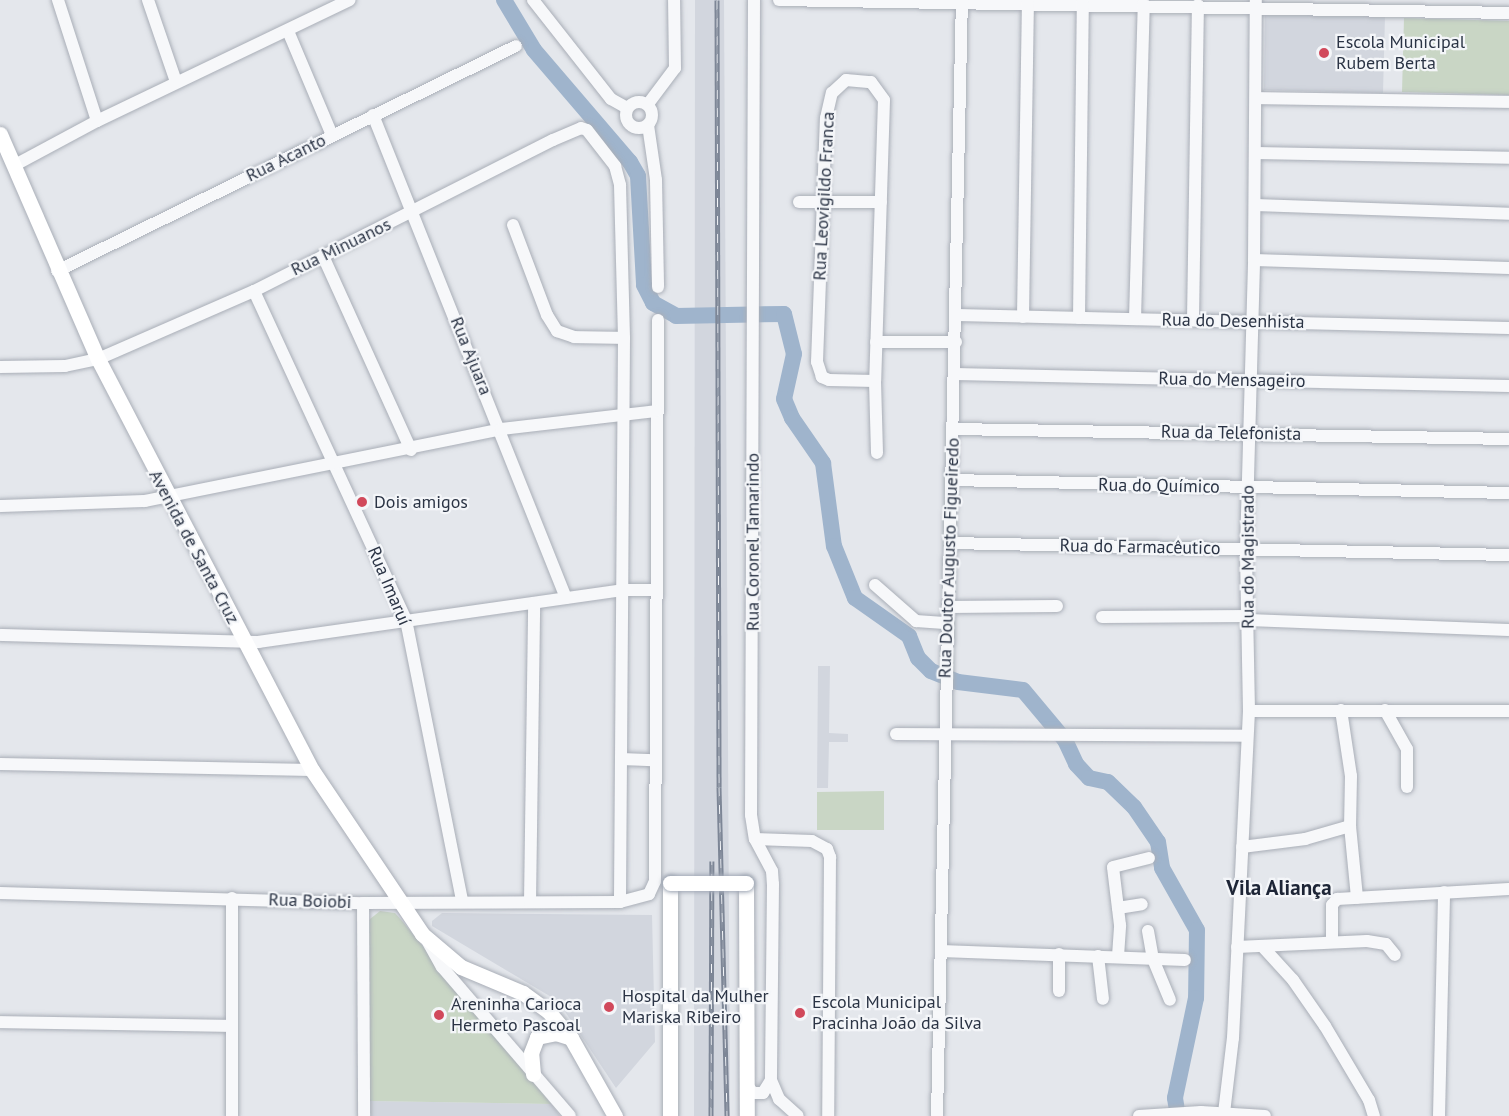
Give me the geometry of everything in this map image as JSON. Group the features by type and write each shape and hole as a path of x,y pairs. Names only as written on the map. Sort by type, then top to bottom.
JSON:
{"main road":[{"name":"Avenida de Santa Cruz","path":"2,142 15,165 57,271 98,359 167,496 312,770 399,903 426,939 461,967 537,1002 571,1038 615,1116"},
{"path":"670,1116 670,884 746,883 747,1116"},
{"path":"533,1074 531,1053 537,1037 556,1033 571,1038"}],"street":[{"path":"58,0 97,121"},
{"path":"148,0 176,82"},
{"path":"15,165 176,82 350,0"},
{"path":"534,0 611,99 627,108"},
{"path":"648,104 675,68 674,0"},
{"name":"Rua Coronel Tamarindo","path":"754,0 750,302 751,815 756,839 768,858 773,884 771,1080"},
{"path":"779,0 1198,5 1256,3 1509,13"},
{"name":"Rua Doutor Augusto Figueiredo","path":"937,1116 945,692 957,315 962,1"},
{"path":"1023,316 1028,2"},
{"path":"1079,318 1083,3"},
{"name":"Rua do Magistrado","path":"1224,1113 1237,947 1249,711 1246,549 1256,153 1256,3"},
{"path":"1135,319 1144,4"},
{"path":"1193,320 1198,5"},
{"path":"288,31 332,135"},
{"name":"Rua Acanto","path":"57,271 516,46"},
{"name":"Rua Leovigildo Franca","path":"875,381 829,380 818,370 828,104 838,85 860,80 880,90 884,100 875,381 877,453"},
{"path":"1256,98 1509,102"},
{"path":"648,125 634,127 626,116 627,108 636,101 648,104 653,114 648,125 656,180 658,287"},
{"name":"Rua Ajuara","path":"373,115 501,429 566,598"},
{"name":"Rua Minuanos","path":"0,367 65,366 98,359 254,291 581,128 610,158 618,175 624,338"},
{"path":"1256,153 1509,158"},
{"path":"799,202 881,202"},
{"path":"1255,205 1509,213"},
{"path":"513,225 547,315 557,331 574,337 624,338 620,902"},
{"path":"323,256 411,450"},
{"path":"1254,260 1509,268"},
{"name":"Rua Imaruí","path":"254,291 406,620 462,901"},
{"name":"Rua do Desenhista","path":"957,315 1509,328"},
{"name":"Rua Boiobi","path":"0,893 232,897 363,903 620,902 649,894 655,882 658,321"},
{"path":"876,342 956,342"},
{"name":"Rua do Mensageiro","path":"955,374 1509,386"},
{"path":"0,506 121,504 411,450 501,429 622,412 656,411"},
{"name":"Rua da Telefonista","path":"954,429 1509,439"},
{"name":"Rua do Químico","path":"952,480 1509,493"},
{"name":"Rua do Farmacêutico","path":"950,543 1509,555"},
{"path":"875,585 916,621 948,623"},
{"path":"0,635 244,643 622,590 655,590"},
{"path":"530,902 534,603"},
{"path":"949,607 1057,606"},
{"path":"1102,617 1248,618 1509,630"},
{"path":"1341,710 1351,777 1350,826 1357,898"},
{"path":"1385,710 1407,749 1407,787"},
{"path":"1249,711 1509,711"},
{"path":"896,734 1037,735 1081,732 1246,736"},
{"path":"621,759 654,760"},
{"path":"0,764 312,770"},
{"path":"1242,847 1305,839 1350,826"},
{"path":"756,839 812,841 827,849 830,857 828,1116"},
{"path":"1118,956 1118,908 1112,871 1120,864 1149,858"},
{"path":"1332,941 1334,901 1509,889"},
{"path":"1439,1116 1444,892"},
{"path":"232,897 229,1026 232,1116"},
{"path":"363,903 364,1116"},
{"path":"1118,908 1142,904"},
{"path":"1148,931 1153,959 1170,1000"},
{"name":"Avenida de Santa Cruz","path":"426,939 442,967 570,1116"},
{"path":"1237,947 1332,941 1380,942 1395,955"},
{"path":"1262,946 1293,980 1325,1026 1369,1100 1374,1116"},
{"path":"941,951 1185,960"},
{"path":"1059,954 1059,991"},
{"path":"1098,956 1103,999"},
{"path":"0,1022 229,1026"},
{"path":"747,1085 753,1093 763,1093 771,1080"},
{"path":"771,1080 779,1099 798,1116"},
{"path":"1139,1116 1201,1112 1265,1116"}],"shaded area":[{"path":"695,0 724,0 730,1116 694,1116"},
{"name":"Escola Municipal Rubem Berta","path":"1265,14 1385,16 1383,93 1264,90"},
{"path":"818,666 830,666 829,733 848,734 848,742 829,742 828,788 817,788"},
{"name":"Hospital da Mulher Mariska Ribeiro","path":"442,913 652,915 655,1042 616,1088 558,1001 432,926 432,921"},
{"path":"370,1101 551,1104 560,1116 370,1116"}],"green space":[{"path":"1404,18 1509,21 1509,95 1402,92"},
{"path":"884,791 884,830 817,830 817,792"},
{"path":"380,911 395,913 403,922 551,1104 370,1101 367,927 370,919"}],"waterway":[{"path":"504,0 534,50 630,162 638,176 644,285 653,303 676,316 784,314 794,354 784,399 792,418 823,463 834,546 855,598 909,636 918,658 931,671 958,682 1023,690 1065,740 1076,764 1089,778 1108,782 1134,807 1158,842 1162,868 1197,930 1196,998 1175,1098 1178,1116"}],"railway":[{"path":"717,0 719,787 727,1116"},
{"path":"711,1116 712,861"}],"place":[{"name":"Escola Municipal Rubem Berta","path":"1324,53"},
{"name":"Dois amigos","path":"362,502"},
{"name":"Hospital da Mulher Mariska Ribeiro","path":"609,1007"},
{"name":"Escola Municipal Pracinha João da Silva","path":"800,1013"},
{"name":"Areninha Carioca Hermeto Pascoal","path":"439,1015"}],"district":[{"name":"Vila Aliança","path":"1279,888"}]}
